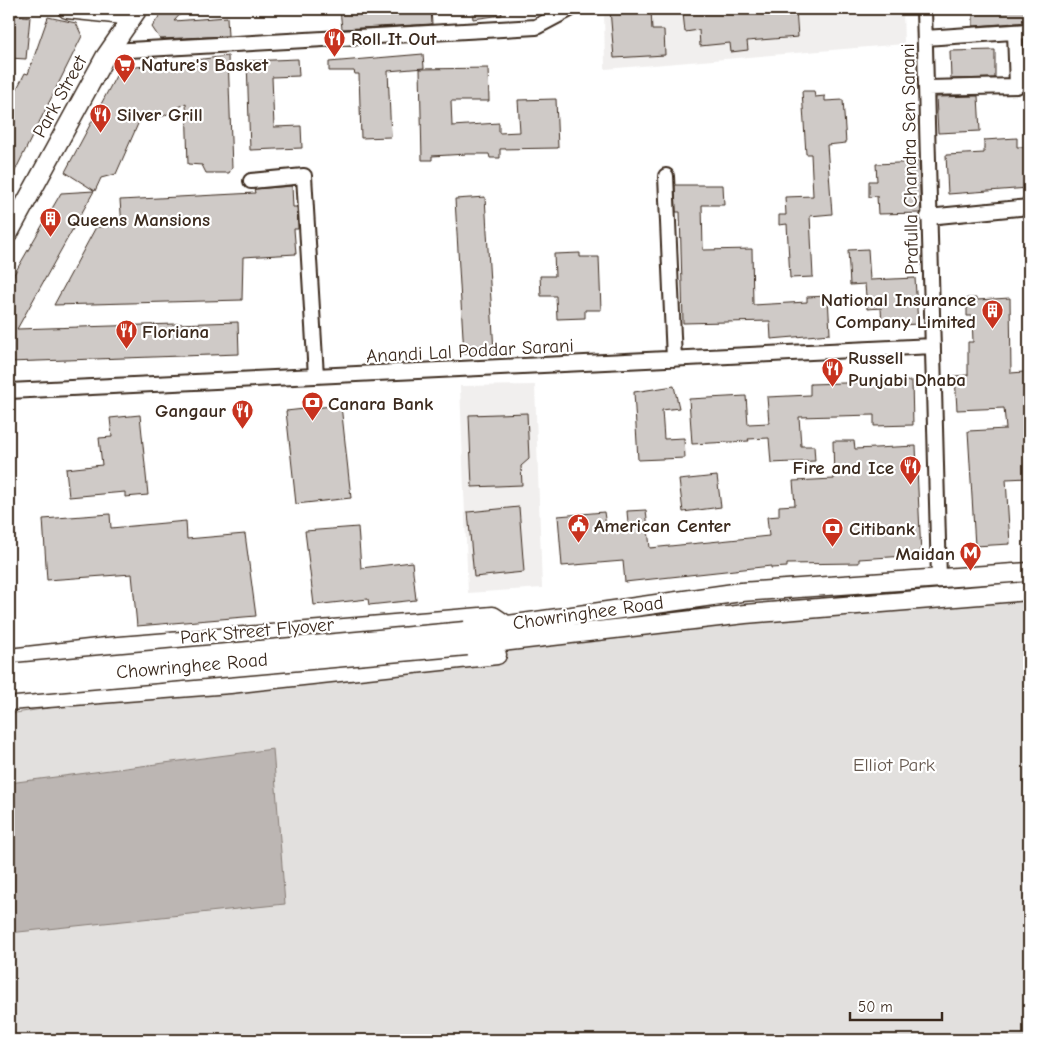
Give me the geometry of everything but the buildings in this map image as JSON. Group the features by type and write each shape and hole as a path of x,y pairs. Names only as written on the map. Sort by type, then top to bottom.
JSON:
{"main road":[{"path":"67,9 136,13"},
{"name":"Park Street","path":"9,233 105,57 136,13"},
{"name":"Chowringhee Road","path":"509,634 741,592 1029,572"},
{"path":"907,581 908,600"},
{"name":"Chowringhee Road","path":"509,634 1029,591"},
{"name":"Chowringhee Road","path":"9,658 107,647 494,616 509,634"},
{"name":"Chowringhee Road","path":"9,701 230,684 499,655 509,634"},
{"name":"Park Street Flyover","path":"9,687 509,634"},
{"name":"Park Street Flyover","path":"9,673 466,638"},
{"path":"107,647 97,657 94,670 98,684 108,694"}],"street":[{"path":"111,51 536,27 570,9"},
{"name":"Prafulla Chandra Sen Sarani","path":"924,9 939,579"},
{"path":"925,38 1022,32 1017,86 927,88"},
{"path":"251,181 304,176 316,376"},
{"path":"666,176 674,359"},
{"path":"928,217 1029,207"},
{"name":"Anandi Lal Poddar Sarani","path":"9,390 933,346"}],"shaded area":[{"path":"604,9 903,9 904,44 605,69"},
{"path":"535,385 542,588 468,593 460,386"},
{"path":"273,749 285,904 9,933 9,783"}],"green space":[{"name":"Maidan","path":"1029,598 1029,1040 9,1040 9,714 310,668 725,617"}],"place":[{"name":"Roll It Out","path":"335,57"},
{"name":"Nature's Basket","path":"125,83"},
{"name":"Silver Grill","path":"101,133"},
{"name":"Queens Mansions","path":"51,238"},
{"name":"National Insurance Company Limited","path":"992,329"},
{"name":"Floriana","path":"126,350"},
{"name":"Russell Punjabi Dhaba","path":"832,387"},
{"name":"Canara Bank","path":"312,422"},
{"name":"Gangaur","path":"242,429"},
{"name":"Fire and Ice","path":"910,486"},
{"name":"American Center","path":"578,544"},
{"name":"Citibank","path":"833,547"},
{"name":"Maidan","path":"971,572"}],"park label":[{"name":"Elliot Park","path":"894,764"}]}
